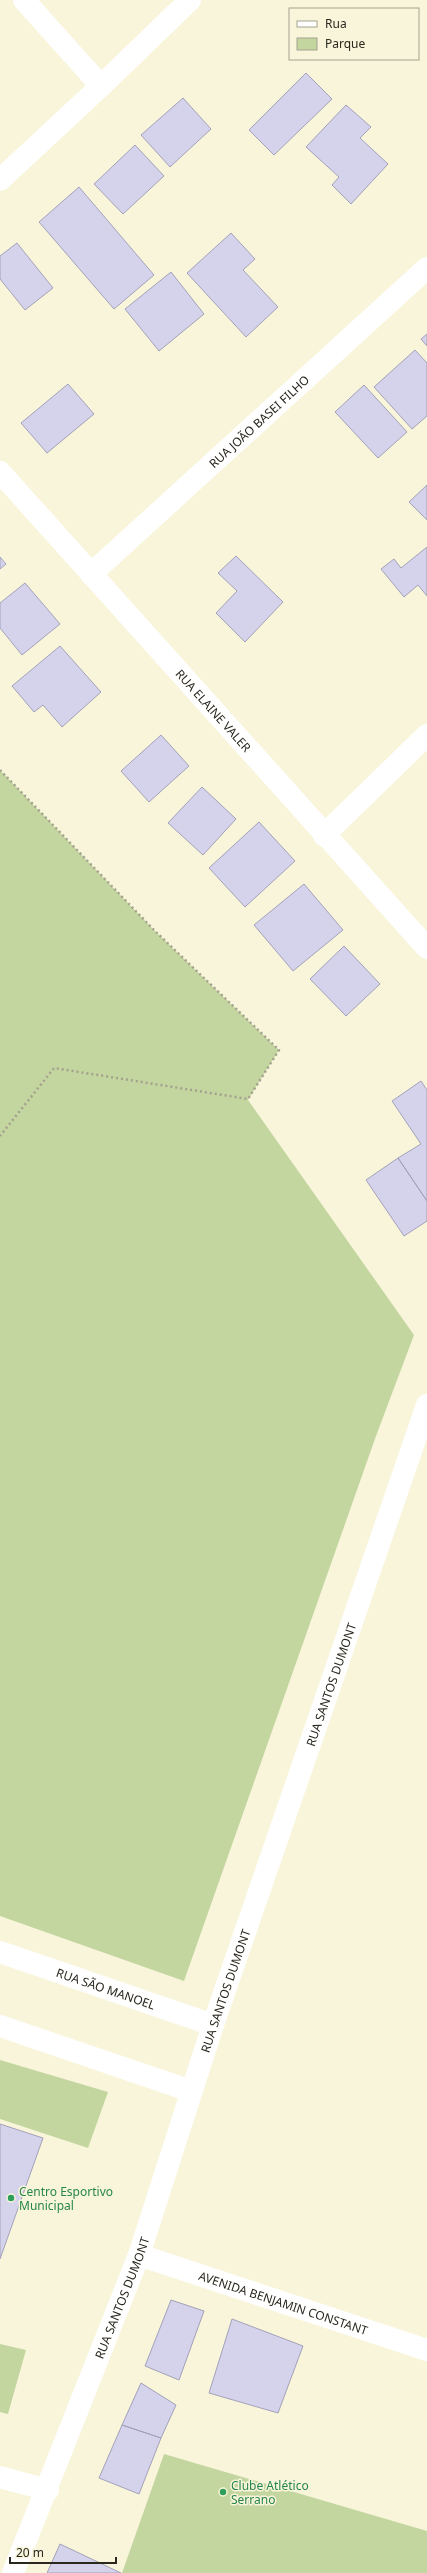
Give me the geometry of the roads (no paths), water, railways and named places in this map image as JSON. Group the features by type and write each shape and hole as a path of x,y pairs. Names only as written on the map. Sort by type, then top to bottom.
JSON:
{"street":[{"path":"24,0 102,86"},
{"path":"0,180 102,86 190,0"},
{"name":"RUA JOÃO BASEI FILHO","path":"91,574 427,268"},
{"name":"RUA ELAINE VALER","path":"0,472 324,835 427,948"},
{"path":"324,835 427,735"},
{"name":"RUA SANTOS DUMONT","path":"13,2573 48,2490 139,2255 212,2025 427,1405"},
{"name":"RUA SÃO MANOEL","path":"0,1952 212,2025"},
{"path":"0,2026 191,2091"},
{"name":"AVENIDA BENJAMIN CONSTANT","path":"139,2255 427,2350"},
{"path":"0,2477 48,2490"}],"place":[{"name":"Centro Esportivo Municipal","path":"11,2198"},
{"name":"Clube Atlético Serrano","path":"223,2492"}]}
